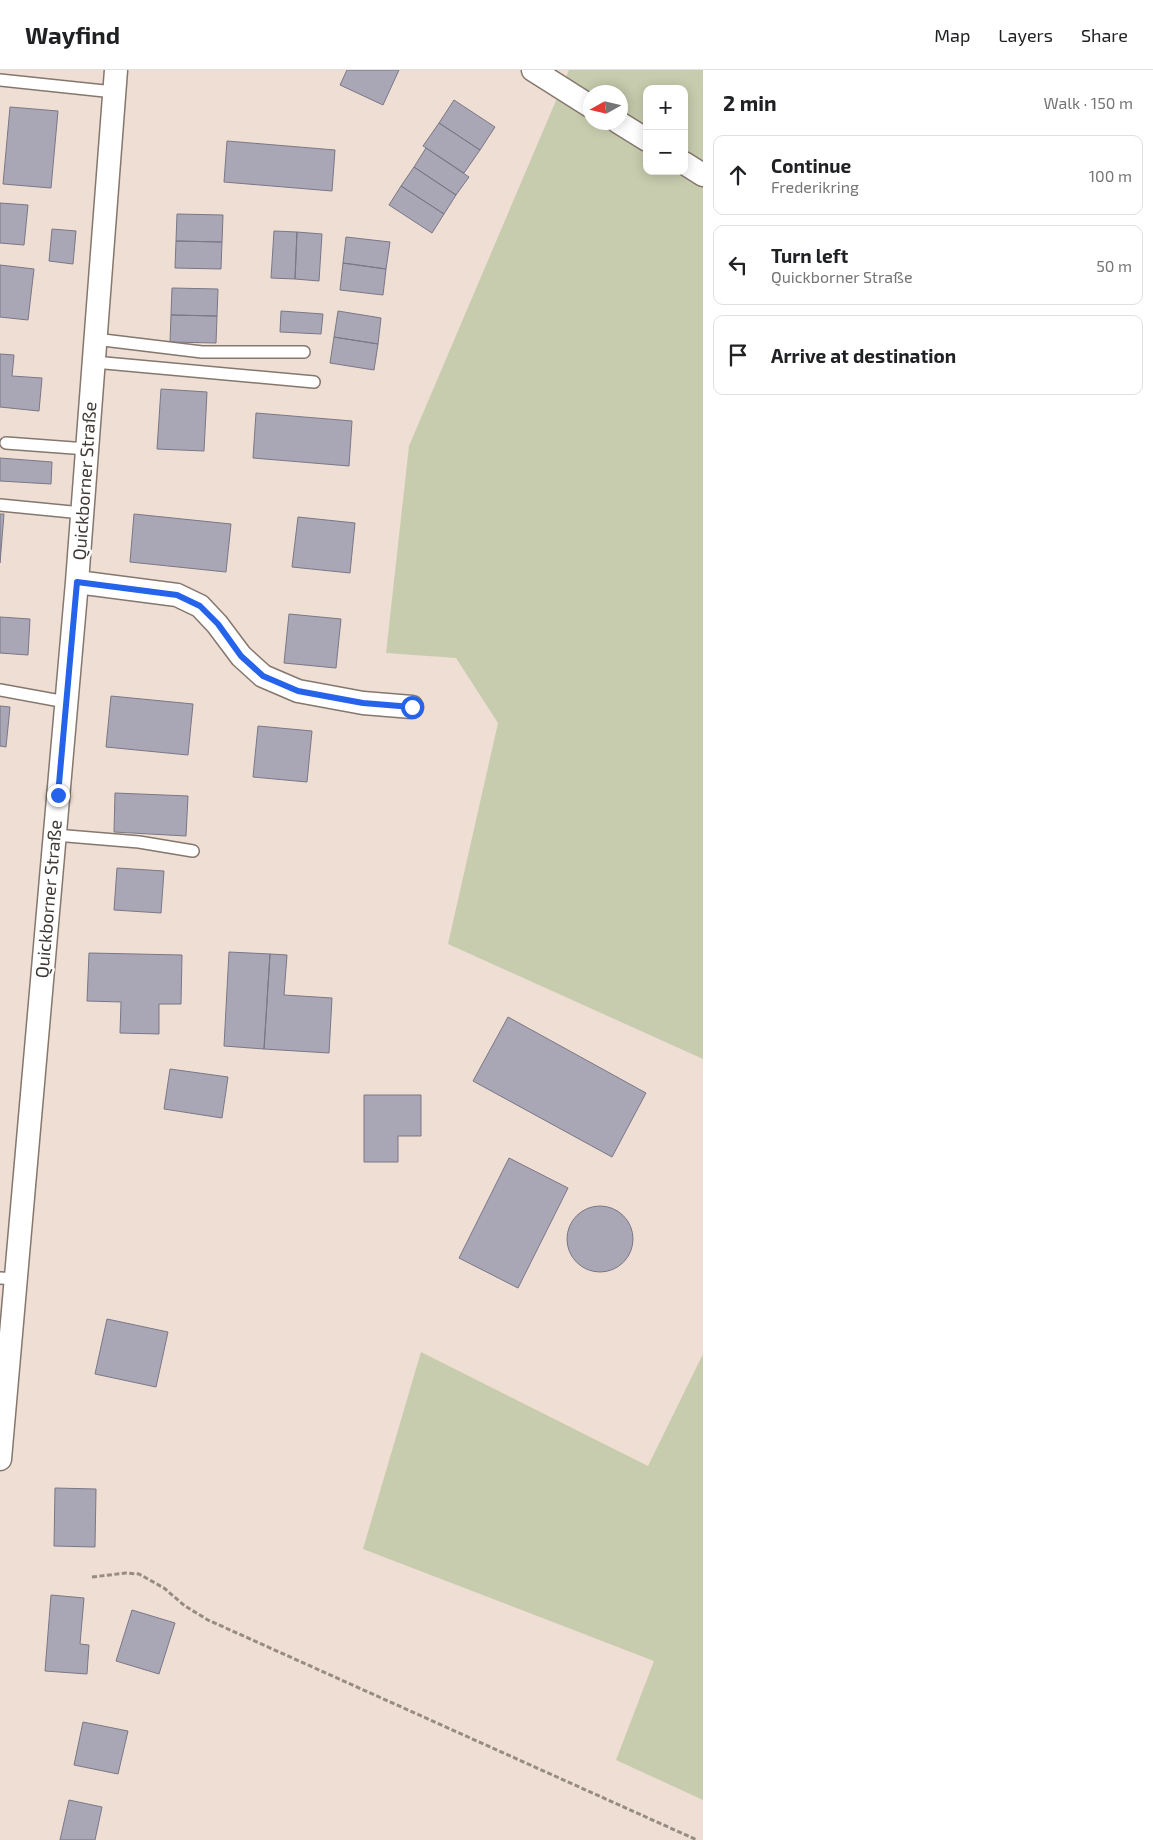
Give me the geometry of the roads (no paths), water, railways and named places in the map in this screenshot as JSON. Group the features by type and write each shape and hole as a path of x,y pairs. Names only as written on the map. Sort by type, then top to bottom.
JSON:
{"street":[{"name":"Quickborner Straße","path":"0,1459 8,1279 54,836 77,582 116,70"},
{"path":"533,70 583,102"},
{"path":"628,128 643,138"},
{"path":"688,166 703,175"},
{"path":"77,582 177,595 200,606 218,624 241,656 263,676 298,691 363,703 412,707"}],"lane":[{"path":"0,80 114,92"},
{"path":"95,339 202,352 304,352"},
{"path":"94,362 314,382"},
{"path":"6,443 87,449"},
{"path":"0,505 82,513"},
{"path":"0,690 66,702"},
{"path":"54,836 139,842 193,851"}]}
